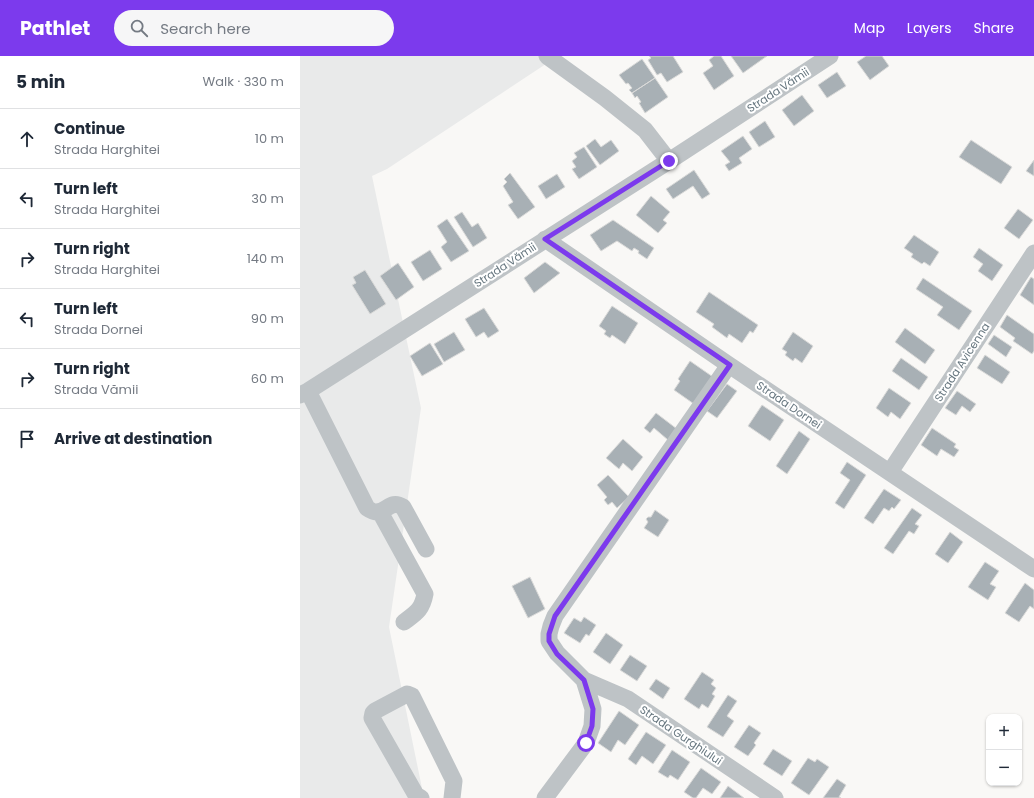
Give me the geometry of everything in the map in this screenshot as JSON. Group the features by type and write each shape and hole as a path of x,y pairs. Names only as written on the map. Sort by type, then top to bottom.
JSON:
{"street":[{"path":"547,56 605,98 645,130 669,161"},
{"name":"Strada Vămii","path":"304,393 669,161 830,56"},
{"name":"Strada Dornei","path":"545,239 1034,569"},
{"name":"Strada Avicenna","path":"890,472 1034,253"},
{"path":"545,798 586,743 592,726 593,709 584,680 557,654 549,641 549,634 555,616 730,365"},
{"path":"304,393 367,508 374,512 380,512 394,504 399,504 403,507 426,549"},
{"path":"380,512 425,594 423,603 418,612 404,622"},
{"name":"Strada Gurghiului","path":"584,680 628,699 775,798"},
{"path":"420,798 416,795 372,718 375,710 407,694 412,696 454,781 452,798"}],"shaded area":[{"path":"300,56 558,56 387,169 372,176 421,408 389,627 424,798 300,798"}],"building":[{"path":"649,56 673,56 683,72 667,82 661,73 657,75 648,60 651,58"},
{"path":"714,56 721,56 734,76 714,90 703,73 713,66 709,60"},
{"path":"731,56 767,56 743,73"},
{"path":"866,56 882,56 889,66 870,80 857,62"},
{"path":"642,59 655,78 632,93 629,90 632,88 628,83 626,84 619,75"},
{"path":"837,72 846,86 827,98 818,85"},
{"path":"655,78 668,97 645,113 639,103 641,102 637,96 635,98 632,93"},
{"path":"802,95 814,111 794,126 782,110"},
{"path":"765,121 775,137 759,147 749,132"},
{"path":"743,136 752,149 739,158 742,163 729,171 725,165 730,162 721,151"},
{"path":"595,139 601,147 611,140 619,151 600,165 586,146"},
{"path":"971,140 1012,167 1001,184 959,157"},
{"path":"584,147 597,167 579,179 572,169 576,167 572,161 577,157 574,153"},
{"path":"1034,160 1034,176 1026,171"},
{"path":"694,170 710,194 702,199 693,186 673,199 666,189"},
{"path":"510,173 535,207 518,219 508,205 513,202 503,186 507,182 504,179"},
{"path":"557,174 565,187 546,199 538,186"},
{"path":"651,196 670,212 663,220 667,223 658,233 636,215"},
{"path":"1018,209 1033,220 1019,239 1004,228"},
{"path":"462,212 472,227 478,223 487,238 473,247 454,217"},
{"path":"447,219 469,251 451,262 441,247 447,242 437,226"},
{"path":"613,220 654,248 647,259 638,253 639,251 634,248 632,251 617,241 601,251 590,235"},
{"path":"914,235 939,252 930,266 924,262 922,264 911,257 913,254 904,248"},
{"path":"979,248 1003,265 992,281 978,271 983,264 973,257"},
{"path":"430,250 442,269 423,281 411,262"},
{"path":"545,262 560,273 534,293 524,278"},
{"path":"398,263 414,287 396,300 380,276"},
{"path":"365,270 386,304 370,314 352,285 356,283 353,277"},
{"path":"1031,277 1034,279 1034,305 1020,295"},
{"path":"923,278 972,311 959,330 937,315 943,307 916,289"},
{"path":"709,292 758,325 753,333 750,331 742,343 729,334 727,338 712,327 714,324 696,312"},
{"path":"612,306 638,323 625,344 612,335 610,338 604,334 606,331 599,326"},
{"path":"484,308 499,331 488,338 484,332 476,337 465,319"},
{"path":"1007,315 1034,334 1034,351 1032,354 1013,341 1015,338 1000,327"},
{"path":"905,328 935,350 925,364 895,342"},
{"path":"454,332 465,350 444,362 434,344"},
{"path":"793,332 813,346 802,363 795,358 793,361 785,355 787,352 782,349"},
{"path":"994,335 1012,347 1006,357 988,344"},
{"path":"430,343 443,364 422,376 410,356"},
{"path":"985,355 1010,372 1002,384 977,368"},
{"path":"901,358 928,377 919,390 892,371"},
{"path":"690,361 713,377 694,404 674,390 680,381 678,379"},
{"path":"727,384 737,391 717,418 707,411"},
{"path":"889,388 911,403 900,419 891,412 888,417 876,408"},
{"path":"957,391 976,404 970,412 962,406 956,415 945,408"},
{"path":"762,405 784,420 770,441 748,426"},
{"path":"656,413 677,429 668,440 654,428 650,433 644,428"},
{"path":"932,428 956,444 954,447 959,450 954,457 941,449 937,456 921,445"},
{"path":"799,431 810,439 787,474 776,466"},
{"path":"623,439 643,457 632,471 623,463 619,469 606,458"},
{"path":"847,462 866,475 844,509 835,503 850,480 840,473"},
{"path":"608,475 629,497 617,508 612,502 608,505 604,500 607,497 597,485"},
{"path":"884,489 901,500 894,509 892,507 889,511 884,508 873,524 864,518"},
{"path":"912,508 922,515 915,524 919,526 914,534 909,531 893,554 884,548"},
{"path":"655,510 669,520 658,537 644,528 648,522 646,519 651,517"},
{"path":"950,532 963,542 948,563 935,554"},
{"path":"985,562 999,571 990,584 996,587 988,600 968,587"},
{"path":"530,577 545,609 528,618 512,586"},
{"path":"1025,583 1034,590 1034,609 1030,606 1019,622 1005,613"},
{"path":"584,617 596,625 589,636 586,634 580,643 564,633 574,618 581,622"},
{"path":"606,633 623,645 610,664 593,652"},
{"path":"630,655 647,666 637,681 620,670"},
{"path":"702,672 714,680 711,684 716,688 712,694 715,696 708,708 702,704 699,709 684,699"},
{"path":"656,679 670,688 663,699 649,689"},
{"path":"728,695 737,701 727,716 734,721 723,737 707,727"},
{"path":"619,711 639,725 625,745 618,740 611,752 598,743"},
{"path":"749,725 761,733 754,743 756,745 748,756 734,747"},
{"path":"646,732 666,745 653,764 642,756 636,765 628,759"},
{"path":"773,749 792,761 782,776 763,764"},
{"path":"672,750 690,762 678,780 670,775 668,778 658,772"},
{"path":"808,758 815,762 817,759 829,767 809,795 791,783"},
{"path":"701,768 721,782 712,794 703,788 696,798 693,798 684,792"},
{"path":"837,779 846,785 839,797 841,798 823,798"},
{"path":"728,786 744,798 720,798"}],"route":[{"path":"586,743 592,726 593,709 584,680 557,654 549,641 551,626 555,616 730,365 545,239 669,161"}]}
